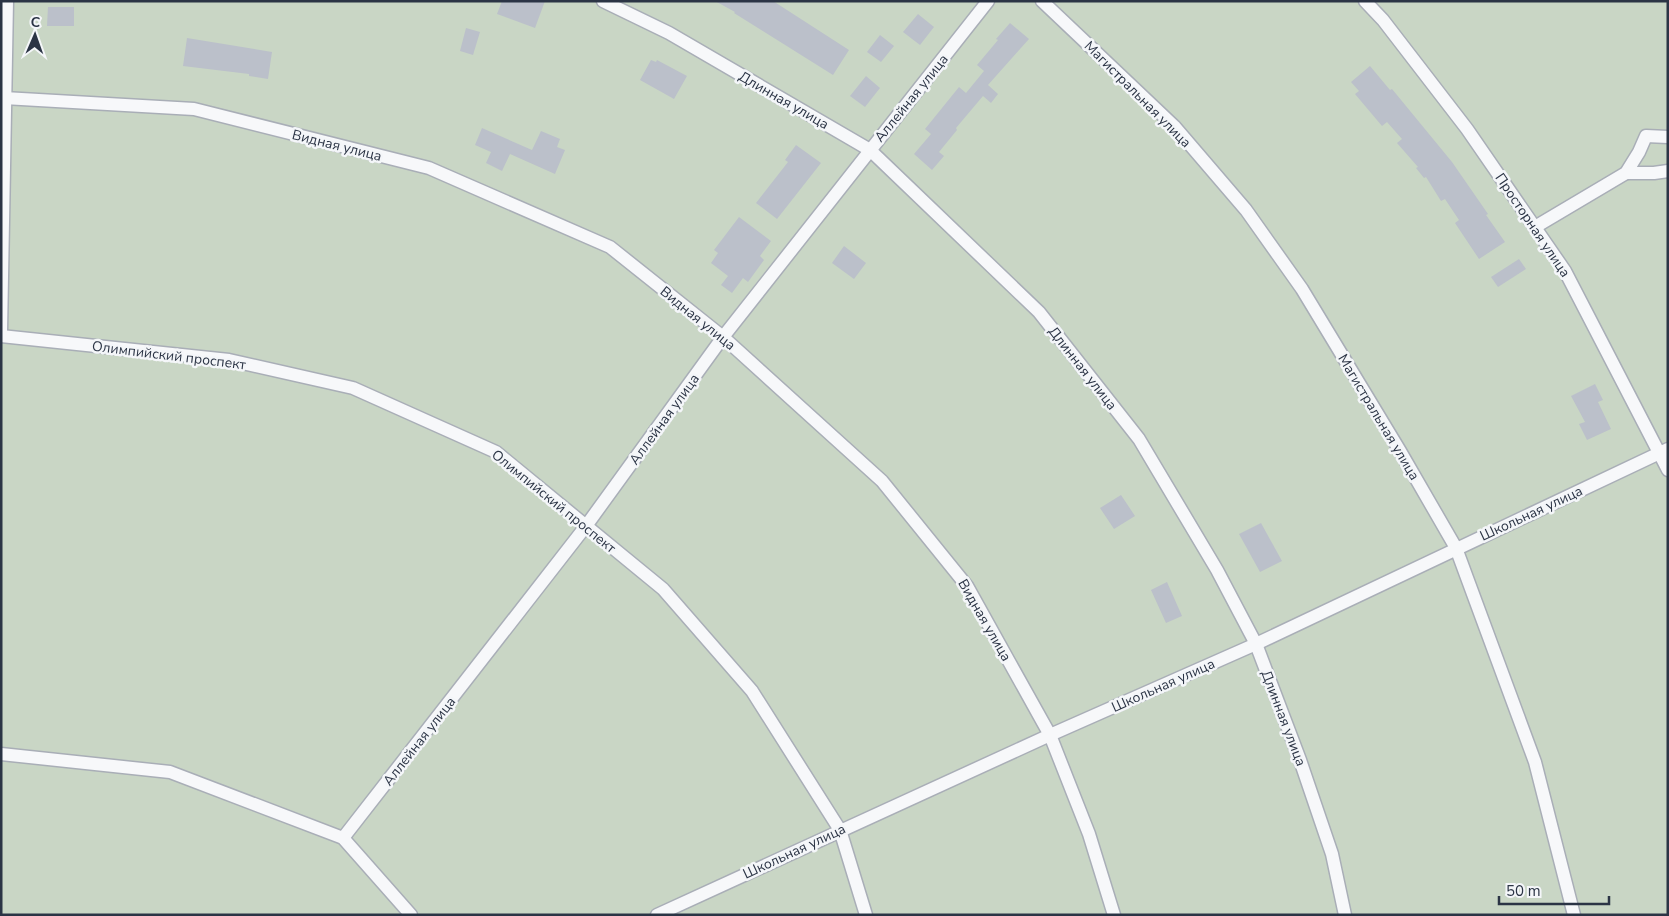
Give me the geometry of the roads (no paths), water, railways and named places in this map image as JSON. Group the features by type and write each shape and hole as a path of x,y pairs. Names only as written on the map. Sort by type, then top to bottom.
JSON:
{"street":[{"path":"1,332 7,1"},
{"name":"Длинная улица","path":"603,1 670,33 870,150 1039,312 1139,439 1217,570 1256,644 1300,760 1332,854 1345,915"},
{"name":"Аллейная улица","path":"343,838 586,526 723,338 988,1"},
{"name":"Магистральная улица","path":"1042,1 1174,126 1246,210 1302,289 1456,548 1536,762 1574,915"},
{"name":"Просторная улица","path":"1365,1 1383,20 1467,129 1566,270 1664,451 1668,470"},
{"name":"Видная улица","path":"4,98 194,109 429,168 610,247 723,338 882,481 968,586 1050,735 1089,834 1114,915"},
{"path":"1535,227 1626,173 1646,136 1668,137"},
{"path":"1626,173 1668,171"},
{"name":"Олимпийский проспект","path":"1,336 229,360 353,388 496,452 663,589 752,691 840,830 866,915"},
{"name":"Школьная улица","path":"657,915 840,830 1256,644 1664,451"},
{"path":"1,754 170,772 343,838 411,915"}]}
